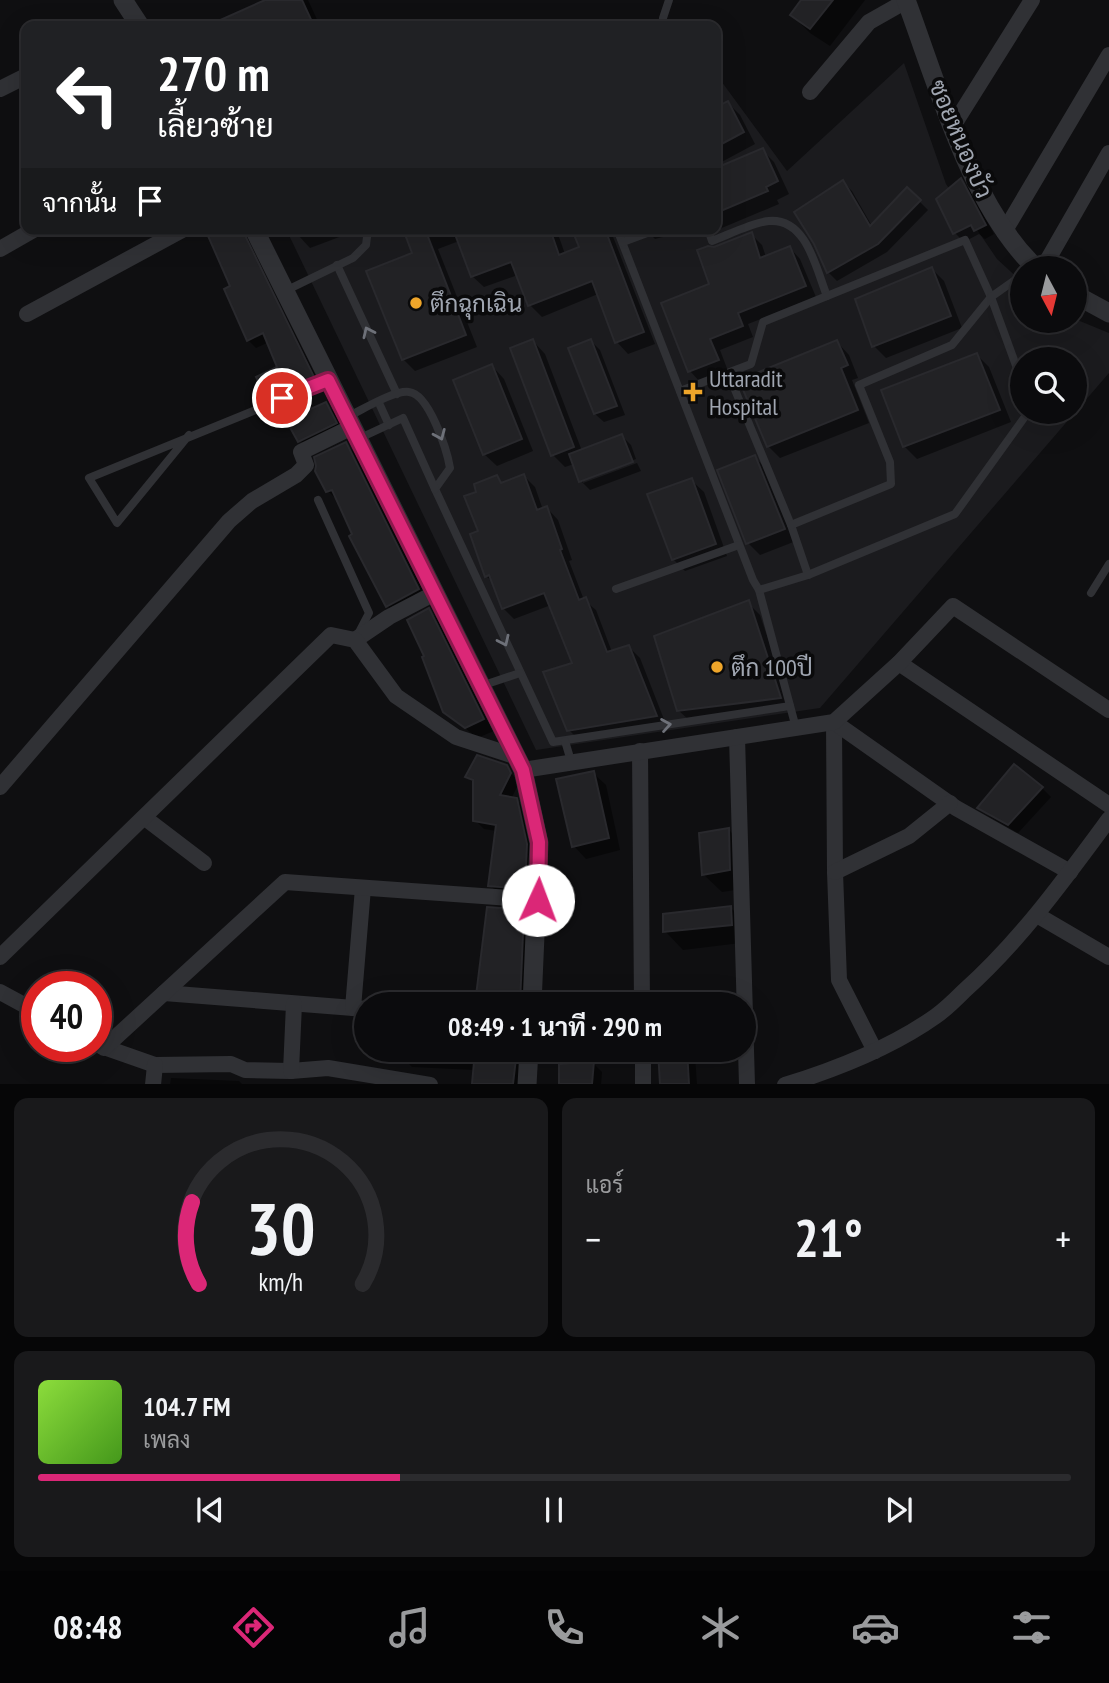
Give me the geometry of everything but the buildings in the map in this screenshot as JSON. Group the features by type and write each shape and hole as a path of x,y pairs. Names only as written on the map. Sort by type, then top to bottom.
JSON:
{"street":[{"path":"123,0 135,21"},
{"path":"953,126 1032,0"},
{"path":"810,92 869,23 906,1"},
{"name":"ซอยหนองบัว","path":"906,1 982,195 1004,232 1023,256"},
{"path":"1004,232 1109,55"},
{"path":"0,89 21,78"},
{"path":"1042,256 1109,153"},
{"path":"0,249 24,235"},
{"path":"27,314 173,235"},
{"path":"257,235 520,763 539,842 533,992"},
{"path":"1087,301 1109,312"},
{"path":"0,787 229,522 251,500 296,475 306,465 301,452 353,428"},
{"path":"355,640 389,617 435,593"},
{"path":"0,957 331,635 355,640 396,696 456,737 520,763 571,761 834,722 899,663 953,606 1109,710"},
{"path":"899,663 1109,805"},
{"path":"834,722 950,803 1070,872"},
{"path":"834,722 839,980 875,1051"},
{"path":"737,737 747,1084"},
{"path":"640,751 642,992"},
{"path":"835,872 909,836 950,803"},
{"path":"145,818 204,863"},
{"path":"785,1084 875,1051 936,1016 996,962 1037,915 1109,820"},
{"path":"112,1035 164,993 285,882 538,900"},
{"path":"360,992 363,888"},
{"path":"1037,915 1109,957"},
{"path":"0,992 21,1003"},
{"path":"164,993 354,1009"},
{"path":"291,1072 294,1004"},
{"path":"112,1049 155,1065 231,1064 245,1077 328,1068 382,1080 430,1084"},
{"path":"527,1084 528,1062"},
{"path":"643,1062 643,1084"},
{"path":"153,1084 155,1065"}],"lane":[{"path":"663,18 669,0"},
{"path":"710,235 712,241 768,220 790,225 804,239 827,296"},
{"path":"284,291 353,258 366,245 367,235"},
{"path":"619,235 739,545 759,590 796,728"},
{"path":"622,242 641,235"},
{"path":"680,391 751,364 763,323 965,240 991,297 1010,349"},
{"path":"337,265 397,394"},
{"path":"791,526 891,484 890,462 859,385 952,345 991,297 1010,285"},
{"path":"728,373 791,526 808,575"},
{"path":"189,435 117,523 89,478 189,435 328,380"},
{"path":"353,428 379,403 397,394 408,392 418,395 427,406 448,456 450,468 435,489"},
{"path":"379,403 389,425"},
{"path":"353,428 389,425 403,418 553,742 790,706"},
{"path":"759,590 808,575 955,514 1020,424"},
{"path":"318,500 369,613 355,640"},
{"path":"616,589 739,545"},
{"path":"1091,593 1109,565"},
{"path":"481,686 520,673"},
{"path":"565,741 571,761"}],"shaded area":[{"name":"Uttaradit Hospital","path":"904,63 946,184 997,259 1010,271 1010,333 1087,333 1087,324 1109,333 1109,373 1087,399 1087,347 1010,347 1010,424 1065,424 820,708 536,750 289,235 721,235 721,81 787,171"}],"place":[{"name":"ตึกฉุกเฉิน","path":"416,303"},
{"name":"Uttaradit Hospital","path":"693,392"},
{"name":"ตึก 100ปี","path":"717,667"}],"route":[{"path":"282,398 328,380 523,770 539,842 538,900"}]}
